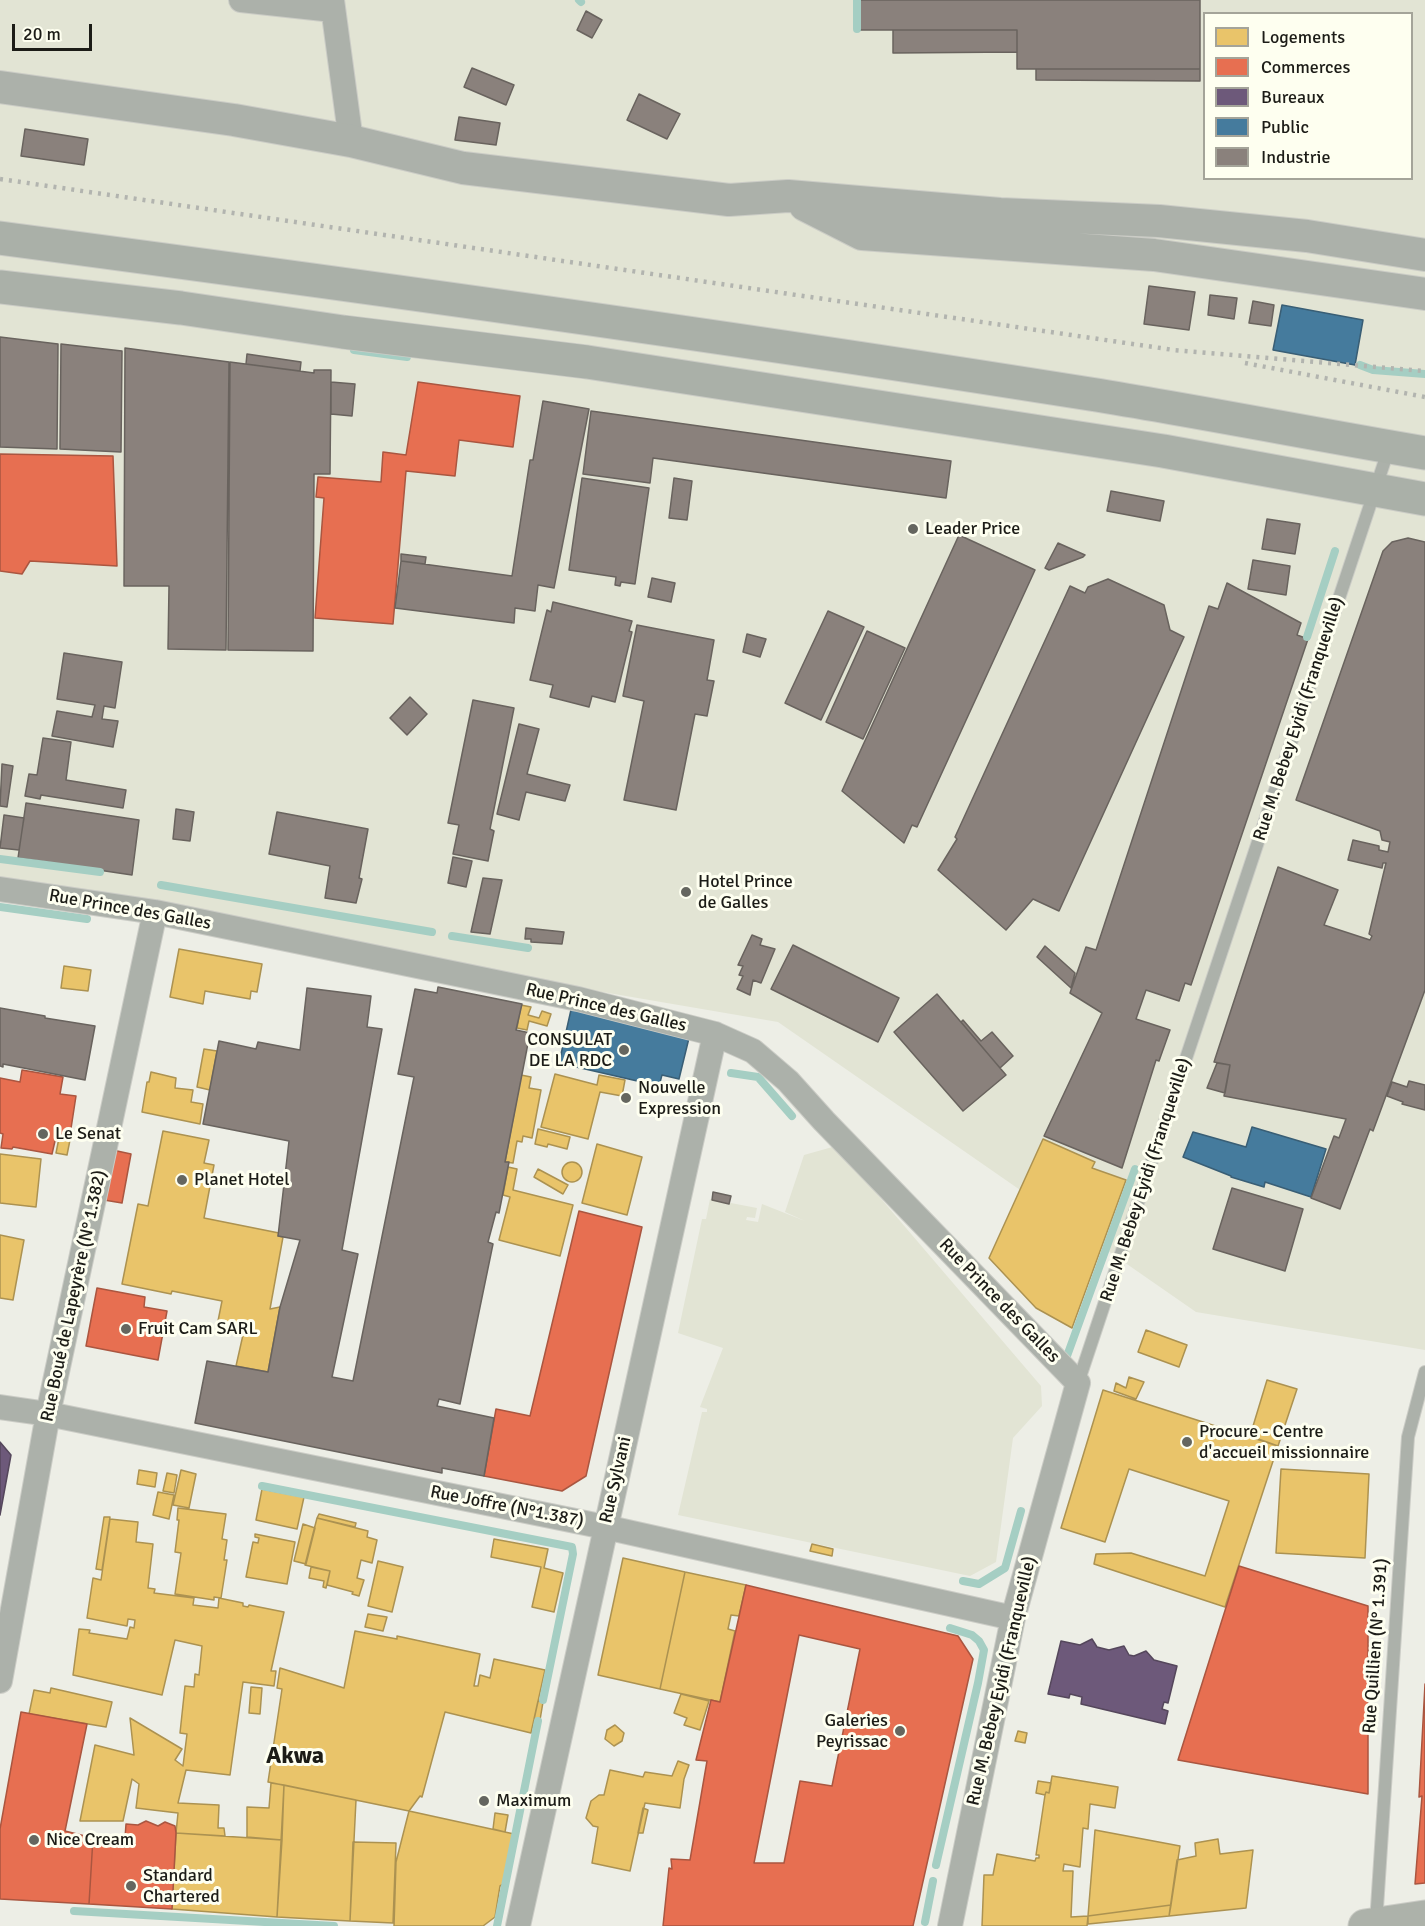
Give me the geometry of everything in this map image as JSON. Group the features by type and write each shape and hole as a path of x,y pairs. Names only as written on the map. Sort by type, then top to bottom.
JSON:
{"highway":[{"path":"0,238 525,308 708,335 1090,394 1425,453"},
{"path":"0,287 181,308 343,332 587,362 1163,451 1425,499"}],"main road":[{"path":"1372,1925 1425,1917"}],"street":[{"path":"241,0 333,5 351,141"},
{"path":"0,87 234,120 351,141 463,168 729,200 788,196 863,219 998,229 1154,255 1425,294"},
{"path":"998,229 1159,221 1307,236 1425,255"},
{"name":"Rue Prince des Galles","path":"0,889 155,912 578,999 715,1034 753,1051 788,1081 1078,1383"},
{"name":"Rue Boué de Lapeyrère (N° 1.382)","path":"0,1681 48,1414 155,912"},
{"name":"Rue Sylvani","path":"518,1926 715,1034"},
{"name":"Rue M. Bebey Eyidi (Franqueville)","path":"950,1926 1012,1618 1078,1383"},
{"name":"Rue Joffre (N°1.387)","path":"0,1407 48,1414 605,1527 1012,1618"}],"lane":[{"name":"Rue M. Bebey Eyidi (Franqueville)","path":"1078,1383 1389,447"},
{"name":"Rue Quillien (N° 1.391)","path":"1372,1925 1408,1437 1425,1372"}],"shaded area":[{"path":"0,0 1425,0 1425,1350 1196,1312 778,1022 0,889"},
{"path":"836,1146 1041,1386 1042,1406 1013,1438 996,1562 970,1576 678,1515 702,1412 707,1412 707,1409 700,1407 723,1348 678,1333 702,1219 706,1219 710,1199 757,1208 755,1218 747,1217 746,1220 758,1222 762,1204 805,1221 785,1212 804,1155"}],"building: Logements":[{"path":"179,949 262,964 257,992 251,991 250,999 205,991 203,1004 170,997"},
{"path":"64,966 91,970 88,991 61,988"},
{"path":"521,1005 531,1007 528,1015 539,1018 542,1011 551,1014 547,1026 529,1021 527,1030 517,1028"},
{"path":"204,1049 217,1051 210,1090 197,1087"},
{"path":"151,1072 176,1078 175,1088 193,1090 191,1102 203,1104 200,1124 142,1112"},
{"path":"555,1074 597,1085 599,1075 625,1080 622,1096 600,1092 588,1139 541,1127"},
{"path":"521,1075 531,1077 529,1088 541,1090 532,1138 523,1136 522,1142 517,1141 513,1163 505,1162"},
{"path":"538,1129 570,1137 567,1149 548,1144 547,1147 535,1144"},
{"path":"163,1131 209,1140 204,1163 214,1165 204,1218 279,1233 278,1236 283,1237 270,1309 280,1307 268,1372 236,1366 245,1326 218,1321 222,1301 122,1284 138,1204 148,1206"},
{"path":"59,1138 70,1140 67,1155 56,1153"},
{"path":"1043,1139 1095,1162 1092,1168 1126,1180 1072,1328 1036,1308 989,1258"},
{"path":"597,1144 642,1157 627,1215 582,1203"},
{"path":"0,1154 41,1159 36,1207 0,1203"},
{"path":"572,1162 579,1165 582,1172 579,1179 572,1182 565,1179 562,1172 565,1165"},
{"path":"508,1167 517,1169 513,1190 573,1205 560,1256 499,1240 510,1197 503,1195"},
{"path":"538,1169 568,1185 563,1194 534,1177"},
{"path":"0,1235 24,1240 13,1300 0,1298"},
{"path":"1146,1330 1187,1345 1179,1367 1138,1352"},
{"path":"1129,1377 1144,1382 1136,1399 1114,1391 1116,1383 1126,1388"},
{"path":"1267,1380 1297,1389 1278,1446 1250,1436"},
{"path":"1103,1390 1278,1446 1225,1607 1094,1564 1096,1554 1131,1553 1205,1576 1229,1501 1129,1469 1105,1542 1061,1528"},
{"path":"1281,1469 1369,1474 1365,1558 1276,1553"},
{"path":"139,1470 157,1473 155,1487 137,1484"},
{"path":"181,1470 196,1474 189,1508 173,1505"},
{"path":"167,1473 177,1475 174,1493 163,1491"},
{"path":"262,1489 304,1497 297,1529 256,1520"},
{"path":"158,1492 174,1495 169,1519 153,1515"},
{"path":"178,1508 226,1514 222,1539 227,1540 224,1560 227,1560 221,1598 214,1597 214,1600 175,1594 181,1553 175,1552 179,1520 177,1520"},
{"path":"319,1514 356,1523 355,1527 317,1518"},
{"path":"104,1517 110,1517 102,1570 96,1569"},
{"path":"317,1518 368,1531 367,1537 377,1540 372,1563 361,1560 357,1578 364,1580 359,1596 352,1594 353,1592 327,1585 330,1571 305,1565"},
{"path":"110,1519 138,1522 136,1542 153,1544 148,1588 155,1589 154,1593 194,1598 193,1605 218,1608 219,1598 243,1603 243,1606 248,1607 249,1605 284,1612 271,1671 276,1671 274,1686 243,1682 230,1775 186,1770 178,1803 219,1805 218,1828 224,1828 225,1836 176,1833 178,1813 136,1808 139,1784 132,1779 123,1821 80,1821 95,1745 134,1755 130,1718 182,1749 175,1760 183,1766 187,1734 180,1733 185,1686 194,1687 195,1674 199,1675 202,1646 175,1640 162,1695 73,1675 79,1629 90,1630 89,1633 127,1639 130,1627 134,1628 135,1620 128,1619 127,1626 87,1618 93,1578 101,1580"},
{"path":"303,1524 315,1528 306,1564 294,1561"},
{"path":"255,1534 295,1542 287,1584 246,1577 253,1542 258,1543 259,1538 255,1537"},
{"path":"494,1539 548,1549 544,1568 563,1573 554,1612 532,1607 541,1567 491,1557"},
{"path":"812,1544 833,1549 832,1556 810,1551"},
{"path":"623,1558 685,1572 660,1689 598,1675"},
{"path":"378,1561 403,1567 392,1612 368,1606"},
{"path":"311,1567 330,1571 326,1588 323,1587 324,1581 309,1578"},
{"path":"685,1572 746,1585 739,1616 731,1615 728,1629 735,1631 720,1702 660,1689"},
{"path":"368,1614 387,1617 383,1631 365,1627"},
{"path":"355,1631 397,1639 397,1636 480,1654 474,1686 478,1686 480,1675 490,1678 494,1659 545,1670 531,1733 445,1712 422,1797 420,1796 409,1811 268,1782 282,1689 277,1688 280,1668 344,1688"},
{"path":"251,1687 262,1688 260,1714 249,1713"},
{"path":"51,1688 112,1702 106,1727 29,1714 34,1690 50,1693"},
{"path":"681,1694 709,1701 700,1730 684,1725 687,1718 674,1713"},
{"path":"538,1701 543,1702 540,1720 534,1719"},
{"path":"615,1725 624,1733 622,1741 614,1746 605,1739 607,1730"},
{"path":"1018,1731 1027,1733 1025,1743 1015,1741"},
{"path":"678,1761 689,1765 684,1779 680,1808 645,1803 630,1871 592,1863 598,1827 593,1826 586,1818 591,1801 599,1795 604,1795 610,1770 643,1777 645,1772 672,1776"},
{"path":"1052,1776 1118,1787 1115,1808 1090,1804 1088,1829 1083,1828 1080,1867 1064,1864 1063,1871 1073,1871 1071,1917 1088,1916 1087,1926 982,1926 984,1875 993,1875 997,1854 1035,1861 1039,1858 1039,1855 1036,1855 1045,1795 1046,1792 1049,1793"},
{"path":"1038,1781 1051,1783 1049,1793 1046,1792 1045,1795 1036,1793"},
{"path":"271,1783 284,1785 282,1840 247,1837 247,1807 269,1808"},
{"path":"284,1785 356,1800 350,1921 277,1917"},
{"path":"643,1808 648,1810 643,1833 638,1833"},
{"path":"409,1811 514,1834 505,1883 500,1886 495,1917 483,1926 394,1926 396,1862"},
{"path":"495,1813 508,1815 505,1832 493,1829"},
{"path":"1095,1830 1180,1846 1171,1905 1088,1916"},
{"path":"176,1833 282,1840 277,1917 172,1909"},
{"path":"1218,1839 1220,1854 1253,1850 1246,1908 1169,1916 1177,1860 1196,1856 1195,1843"},
{"path":"353,1842 396,1843 393,1923 350,1921"},
{"path":"1171,1905 1169,1916 1088,1924 1088,1916"}],"building: Commerces":[{"path":"418,382 520,396 513,447 459,440 455,476 406,471 393,624 315,618 324,498 316,497 318,477 381,482 383,452 406,455"},
{"path":"0,454 113,456 117,566 30,561 22,574 0,571"},
{"path":"22,1070 63,1077 60,1094 76,1096 70,1135 60,1134 59,1141 55,1141 52,1154 13,1147 12,1149 1,1148 3,1134 0,1133 0,1078 20,1082"},
{"path":"108,1149 131,1154 122,1203 98,1199"},
{"path":"579,1211 642,1227 586,1476 562,1491 484,1476 496,1409 530,1416"},
{"name":"Fruit Cam SARL","path":"97,1288 145,1297 144,1307 167,1311 158,1360 86,1346"},
{"path":"1239,1566 1368,1606 1368,1794 1178,1760"},
{"name":"Galeries Peyrissac","path":"746,1585 958,1636 973,1659 913,1926 663,1926 669,1868 672,1869 671,1859 690,1860 707,1761 696,1760 711,1700 720,1702","holes":["799,1635 860,1649 832,1786 800,1781 784,1863 754,1863"]},
{"path":"1425,1684 1425,1883 1415,1884 1422,1796 1419,1797"},
{"path":"21,1712 87,1724 65,1831 93,1838 89,1904 0,1899 0,1829"},
{"path":"146,1821 158,1826 165,1822 175,1826 172,1909 89,1904 93,1838 125,1838 126,1824 138,1825"}],"building: Bureaux":[{"path":"0,1442 11,1455 0,1515"},
{"path":"1092,1639 1097,1647 1109,1650 1124,1646 1129,1655 1134,1656 1146,1651 1154,1660 1177,1666 1168,1703 1164,1702 1162,1709 1168,1711 1165,1724 1081,1704 1082,1697 1070,1694 1069,1698 1048,1694 1061,1641 1080,1645"}],"building: Public":[{"path":"1282,305 1363,320 1355,365 1273,350"},
{"name":"CONSULAT DE LA RDC","path":"573,1001 689,1038 679,1079 662,1075 659,1086 559,1063"},
{"path":"1252,1127 1326,1149 1311,1197 1265,1182 1264,1187 1231,1177 1183,1157 1193,1132 1246,1147"}],"building: Industrie":[{"path":"859,0 1200,0 1200,69 1017,69 1017,30 859,30"},
{"path":"586,11 602,20 592,38 577,30"},
{"path":"893,30 1017,30 1017,52 893,53"},
{"path":"472,68 514,85 506,105 464,87"},
{"path":"1036,69 1200,69 1200,81 1036,80"},
{"path":"639,94 680,114 667,139 627,120"},
{"path":"459,117 500,123 496,145 455,140"},
{"path":"25,129 88,139 84,165 21,156"},
{"path":"1149,286 1195,292 1189,330 1144,324"},
{"path":"1210,295 1237,298 1234,319 1208,315"},
{"path":"1253,301 1274,305 1271,326 1249,323"},
{"path":"0,337 58,344 57,449 0,447"},
{"path":"61,344 122,351 121,452 60,449"},
{"path":"125,348 229,362 226,650 168,649 169,586 124,586"},
{"path":"247,354 301,362 300,371 246,364"},
{"path":"230,362 314,373 314,370 331,370 330,474 314,474 313,651 228,650"},
{"path":"331,382 355,384 352,416 331,414"},
{"path":"543,401 589,409 554,588 538,585 535,611 515,608 514,623 395,608 401,561 512,576 530,460 533,460"},
{"path":"591,411 951,461 946,498 653,458 650,483 583,474"},
{"path":"582,478 649,488 635,584 621,582 620,586 615,585 616,577 569,570"},
{"path":"674,478 692,481 687,520 669,518"},
{"path":"1111,491 1164,501 1160,521 1107,511"},
{"path":"1267,519 1300,524 1295,554 1262,549"},
{"path":"959,535 1035,570 917,827 912,825 904,843 842,791"},
{"path":"1408,538 1425,542 1425,990 1373,1131 1370,1129 1340,1209 1311,1198 1334,1136 1339,1138 1346,1119 1224,1096 1230,1065 1214,1062 1278,867 1338,890 1324,925 1370,940 1372,936 1369,934 1386,863 1383,863 1382,868 1348,860 1353,840 1379,846 1379,850 1388,852 1390,842 1382,840 1380,831 1296,800 1383,551 1392,542"},
{"path":"1058,543 1085,555 1049,570 1045,568"},
{"path":"401,554 426,557 425,564 401,561"},
{"path":"1253,560 1290,566 1286,595 1248,589"},
{"path":"652,578 675,583 671,602 648,597"},
{"path":"1108,579 1164,605 1170,630 1184,637 1059,911 1033,899 1006,930 938,870 957,839 955,837 1070,586 1085,593 1088,587"},
{"path":"1227,583 1301,623 1297,635 1308,639 1191,985 1185,983 1179,1001 1146,990 1136,1019 1170,1030 1159,1061 1156,1060 1122,1168 1044,1136 1102,1013 1070,993 1086,947 1096,950 1209,606 1218,609"},
{"path":"553,602 632,621 629,631 632,632 615,702 592,696 589,707 550,697 553,685 530,680 547,610 551,612"},
{"path":"828,611 864,627 821,720 785,703"},
{"path":"637,625 714,640 707,680 714,681 707,716 695,714 676,810 624,800 644,701 623,696"},
{"path":"867,631 905,648 863,739 826,722"},
{"path":"747,634 766,639 760,657 743,652"},
{"path":"64,653 122,662 115,708 104,706 102,719 118,721 113,747 52,736 57,711 92,717 95,705 57,699"},
{"path":"410,697 427,714 407,735 390,718"},
{"path":"473,700 514,708 490,829 494,831 488,861 453,854 459,825 448,823"},
{"path":"519,724 539,729 527,774 570,785 565,801 526,792 519,820 497,814"},
{"path":"43,738 71,742 66,780 126,790 123,808 41,795 40,799 25,796 29,774 37,775"},
{"path":"2,764 13,766 7,807 0,806"},
{"path":"26,803 139,820 132,875 18,858"},
{"path":"176,809 194,812 190,841 173,839"},
{"path":"277,812 368,829 359,878 362,879 356,903 325,898 330,866 269,854"},
{"path":"4,815 24,818 19,850 0,848"},
{"path":"453,857 472,861 466,887 448,883"},
{"path":"483,878 502,880 490,934 471,932"},
{"path":"526,928 564,932 562,944 531,942 531,939 525,939"},
{"path":"752,935 762,939 760,945 775,949 761,983 753,980 750,995 737,989 743,976 739,975 743,966 738,965"},
{"path":"793,945 899,998 878,1042 771,989"},
{"path":"1045,946 1075,973 1071,988 1037,957"},
{"path":"438,987 522,1004 516,1030 530,1033 505,1162 509,1162 499,1213 496,1212 488,1242 493,1244 460,1404 439,1399 437,1406 494,1418 484,1476 442,1468 442,1473 195,1423 207,1361 268,1372 280,1307 300,1240 278,1236 289,1141 203,1124 219,1041 256,1049 258,1042 300,1050 307,988 371,996 367,1027 382,1029 342,1250 358,1254 332,1377 353,1381 414,1077 398,1074 415,989 437,993"},
{"path":"937,994 1006,1075 963,1111 894,1032"},
{"path":"0,1008 95,1026 85,1080 3,1064 3,1067 0,1066"},
{"path":"963,1020 981,1041 992,1032 1013,1056 1000,1068 961,1022"},
{"path":"1217,1063 1230,1065 1225,1093 1207,1088"},
{"path":"1409,1081 1425,1085 1425,1110 1402,1104 1403,1102 1387,1096 1392,1082 1407,1087"},
{"path":"1232,1188 1303,1209 1285,1271 1213,1249"},
{"path":"713,1192 731,1196 729,1204 712,1200"}],"waterway":[{"path":"857,0 857,29"},
{"path":"354,350 407,357"},
{"path":"1360,365 1373,370 1425,374"},
{"path":"1307,637 1335,551"},
{"path":"0,859 100,872"},
{"path":"161,885 432,932"},
{"path":"0,907 87,919"},
{"path":"452,936 528,948"},
{"path":"731,1073 758,1077 792,1116"},
{"path":"1067,1356 1135,1169"},
{"path":"262,1486 572,1547 573,1554 543,1700"},
{"path":"963,1581 979,1584 1005,1568 1021,1511"},
{"path":"936,1865 984,1650 972,1635 950,1628"},
{"path":"497,1926 538,1721"},
{"path":"925,1922 933,1881"},
{"path":"74,1911 334,1926"}],"railway":[{"path":"0,179 1174,350 1425,371"},
{"path":"1245,363 1425,397"}],"place":[{"name":"Leader Price","path":"913,529"},
{"name":"Hotel Prince de Galles","path":"686,892"},
{"name":"CONSULAT DE LA RDC","path":"624,1050"},
{"name":"Nouvelle Expression","path":"626,1098"},
{"name":"Le Senat","path":"43,1134"},
{"name":"Planet Hotel","path":"182,1180"},
{"name":"Fruit Cam SARL","path":"126,1329"},
{"name":"Procure - Centre d'accueil missionnaire","path":"1187,1442"},
{"name":"Galeries Peyrissac","path":"900,1731"},
{"name":"Maximum","path":"484,1801"},
{"name":"Nice Cream","path":"34,1840"},
{"name":"Standard Chartered","path":"131,1886"}],"district":[{"name":"Akwa","path":"295,1757"}]}
